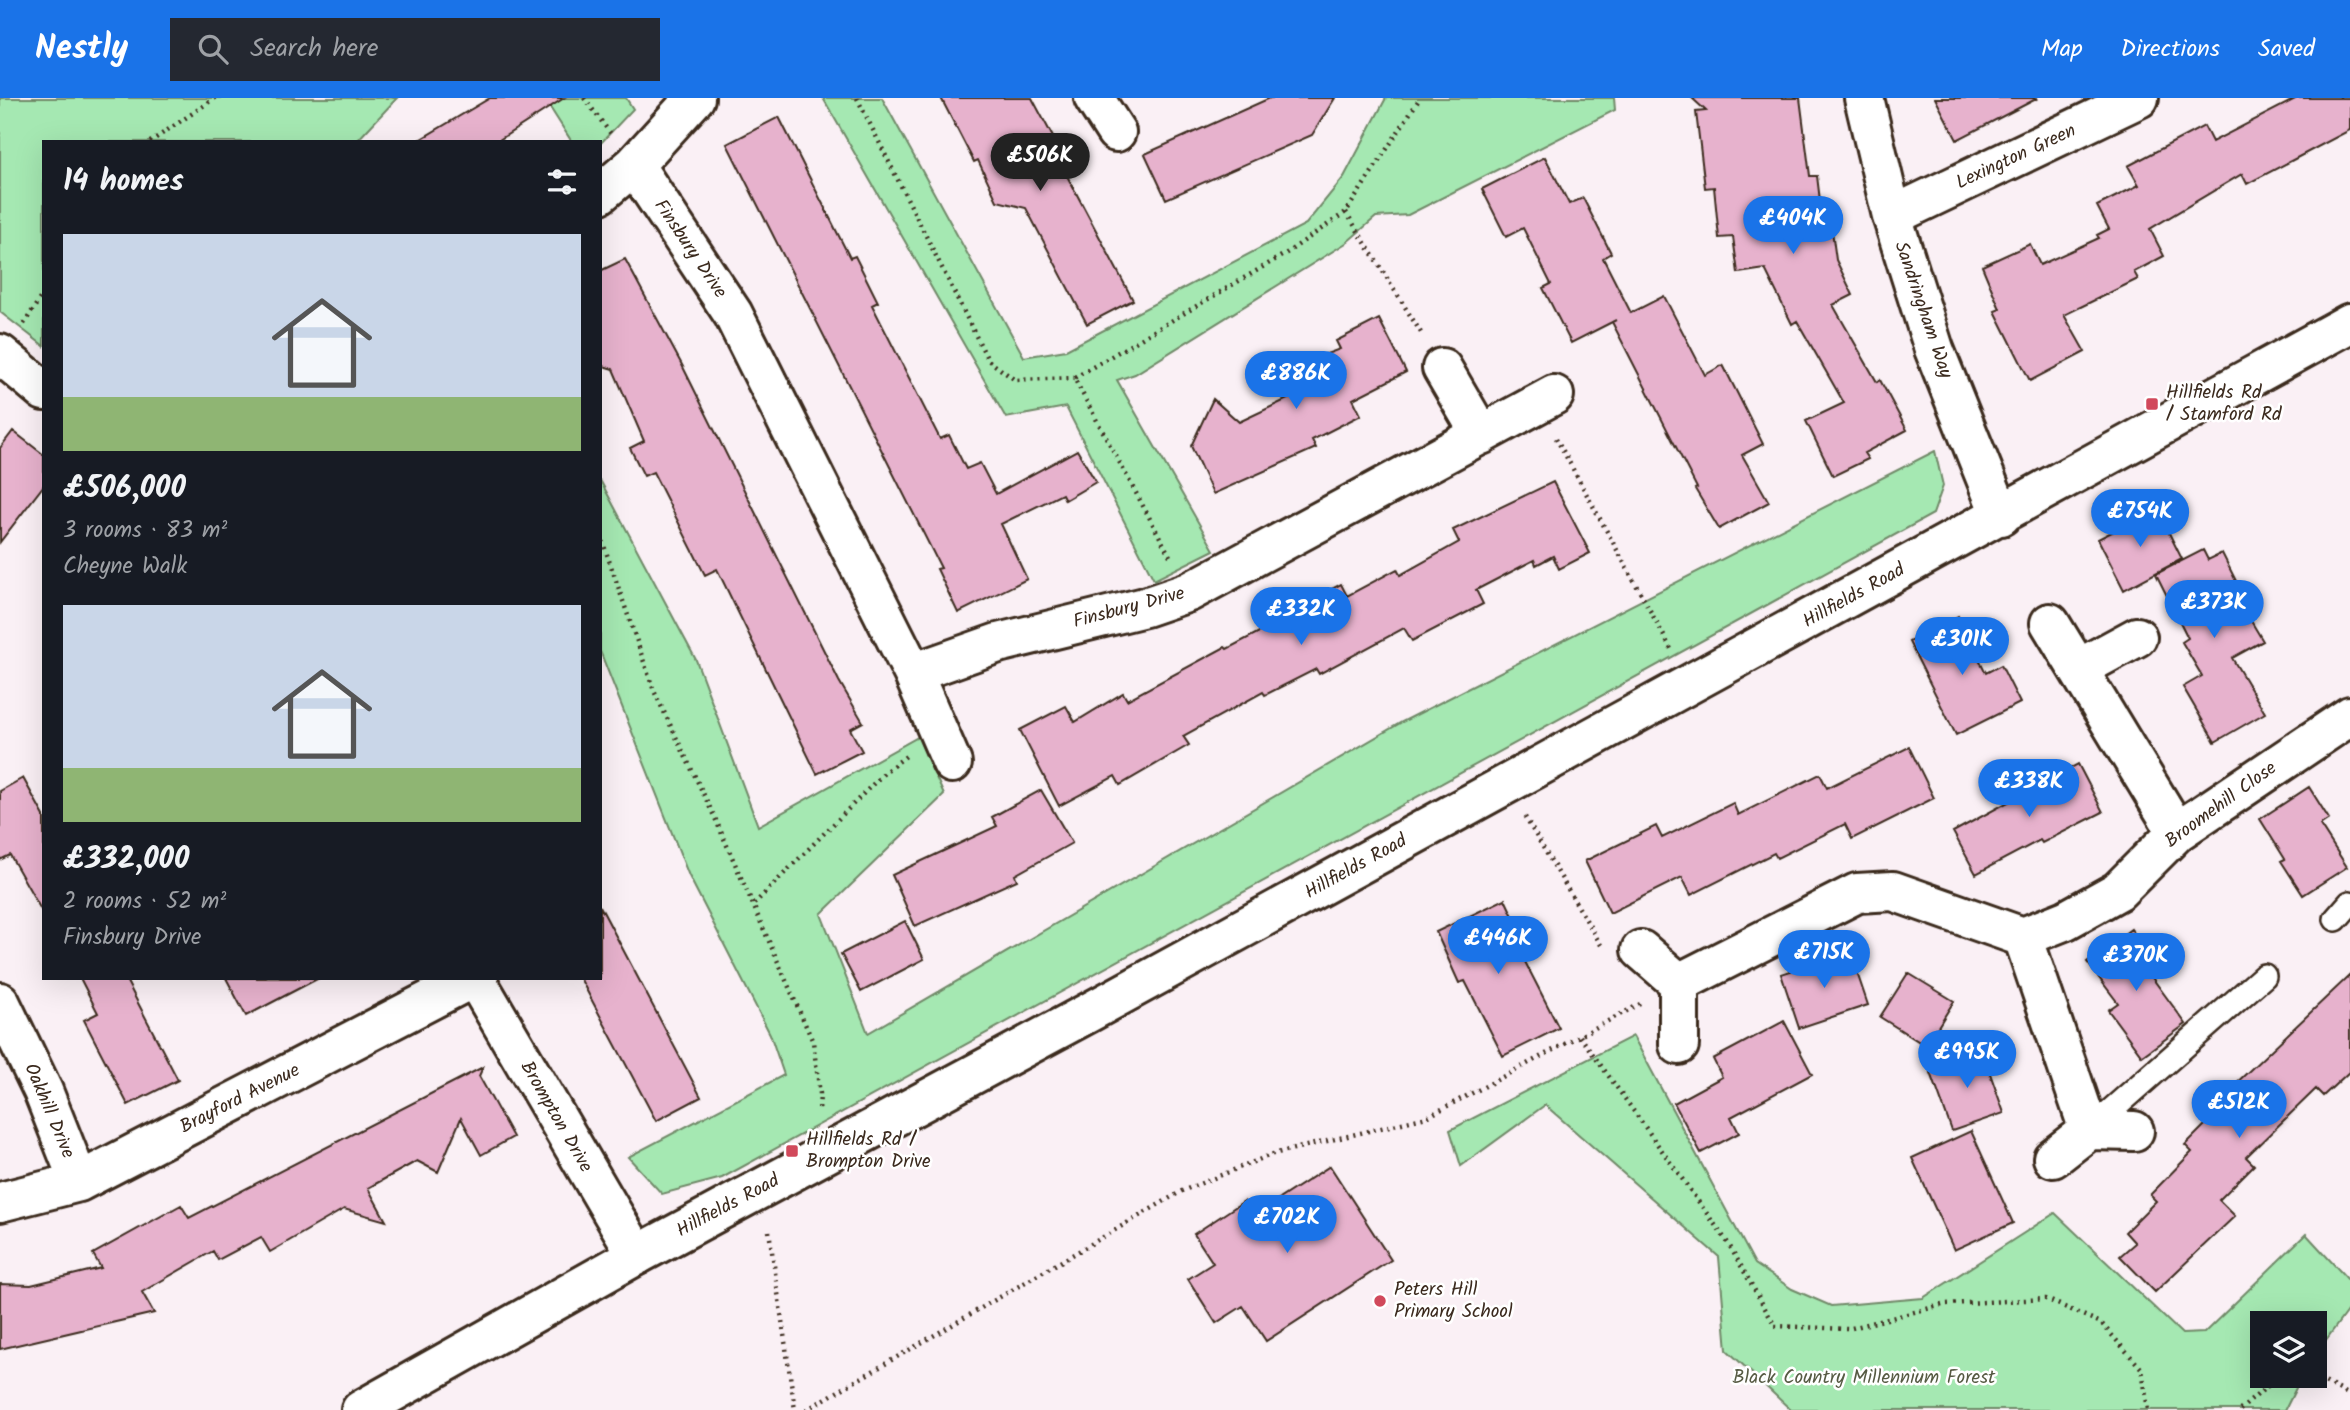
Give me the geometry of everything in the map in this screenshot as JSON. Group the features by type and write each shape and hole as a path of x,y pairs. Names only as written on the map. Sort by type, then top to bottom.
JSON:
{"street":[{"path":"602,192 634,165 695,98"},
{"path":"1094,98 1116,132"},
{"name":"Sandringham Way","path":"1864,98 1892,216 1934,349 2001,516"},
{"name":"Lexington Green","path":"1892,216 2140,98"},
{"name":"Finsbury Drive","path":"634,165 733,314 913,673 945,747"},
{"name":"Hillfields Road","path":"361,1410 637,1255 2001,516 2350,323"},
{"path":"1,357 42,389"},
{"path":"1442,368 1481,435"},
{"name":"Finsbury Drive","path":"913,673 998,643 1145,607 1189,592 1546,399"},
{"path":"2050,623 2177,832"},
{"path":"2078,669 2137,637"},
{"name":"Broomehill Close","path":"2023,937 2066,920 2118,891 2177,832 2347,727"},
{"path":"1679,983 1857,893 1893,891 2023,937 2089,1130"},
{"path":"1642,950 1679,983 1679,1045"},
{"name":"Brayford Avenue","path":"0,1202 79,1182 470,980"},
{"name":"Brompton Drive","path":"475,980 637,1255"},
{"name":"Oakhill Drive","path":"0,1002 43,1091 79,1182"},
{"path":"2053,1158 2089,1130 2134,1131"}],"lane":[{"path":"2089,1130 2264,976"}],"path":[{"path":"153,140 215,98"},
{"path":"857,98 988,360 1015,380 1074,378 1286,254 1346,212 1420,98"},
{"path":"1346,212 1442,368"},
{"path":"1074,378 1189,592"},
{"path":"1546,399 1690,685"},
{"path":"602,540 654,691 754,904 813,1042 820,1094 815,1159"},
{"path":"754,904 886,771 945,747"},
{"path":"1529,824 1607,955 1642,950"},
{"path":"806,1410 1182,1191 1273,1154 1427,1117 1679,983"},
{"path":"1580,1036 1728,1243 1775,1326 1848,1329 1946,1304 2046,1299 2101,1323 2142,1369 2148,1410"},
{"path":"763,1187 795,1410"},
{"path":"2327,1383 2350,1395"},
{"path":"2241,1410 2266,1388"}],"green space":[{"path":"0,98 397,98 358,140 42,140 42,344 0,312"},
{"path":"544,98 626,98 633,109 602,142 571,140"},
{"path":"823,98 882,98 1024,357 1066,350 1306,224 1344,177 1386,98 1614,98 1615,110 1408,215 1376,217 1346,243 1135,374 1117,380 1214,550 1154,580 1066,407 1006,418"},
{"path":"1935,451 1943,486 1933,514 722,1178 662,1194 628,1157 784,1075 770,1034 689,876 602,656 602,484 696,660 758,826 918,737 944,795 821,914 868,1033 1402,722"},
{"name":"Black Country Millennium Forest","path":"1633,1036 1755,1264 1792,1289 1831,1306 1923,1298 2055,1213 2182,1334 2204,1333 2306,1234 2350,1282 2350,1307 2327,1339 2327,1311 2250,1311 2250,1388 2296,1388 2285,1410 1791,1410 1727,1350 1719,1257 1545,1105 1461,1166 1450,1130"}],"building":[{"path":"490,98 564,98 499,140 419,140"},
{"path":"941,98 1032,98 1070,169 1065,172 1133,300 1087,324 1026,208 997,201 978,160 974,162"},
{"path":"1270,98 1335,98 1312,135 1166,199 1145,154"},
{"path":"1692,98 1800,98 1810,176 1817,176 1822,217 1830,216 1836,260 1853,295 1833,305 1877,382 1880,380 1907,430 1864,453 1868,459 1833,476 1806,421 1844,403 1797,321 1792,324 1765,269 1738,273 1733,237 1719,238 1714,187 1705,188 1696,112 1706,111"},
{"path":"1935,98 2038,98 1957,140"},
{"path":"2297,98 2350,98 2350,130 2247,184 2242,174 2150,229 2164,256 2134,272 2138,279 2064,315 2085,352 2030,381 1995,311 2000,309 1982,266 2030,244 2040,265 2099,238 2097,235 2109,229 2097,206 2139,185 2128,166 2204,126 2212,142"},
{"path":"779,117 850,258 855,256 878,302 872,305 940,439 949,435 966,469 980,463 996,494 1077,450 1096,482 1065,500 1062,494 1001,524 1027,579 958,613 937,569 941,568 727,144"},
{"path":"1545,157 1569,204 1583,198 1611,253 1603,258 1631,313 1664,296 1705,375 1723,365 1763,444 1742,455 1769,502 1719,529 1695,489 1697,488 1612,322 1571,343 1543,288 1551,284 1523,228 1506,237 1482,189"},
{"path":"625,259 682,365 839,681 863,722 850,729 862,751 817,774 717,569 705,575 653,472 644,476 630,448 644,441 613,369 602,366 602,270"},
{"path":"1379,319 1406,372 1353,399 1361,415 1312,440 1316,448 1213,494 1191,446 1213,399 1239,422 1294,396 1313,359 1340,349 1336,341"},
{"path":"13,431 42,453 42,488 0,542 0,448"},
{"path":"1553,482 1590,553 1559,569 1553,556 1536,565 1534,560 1476,590 1483,604 1412,641 1404,628 1319,674 1316,669 1265,695 1263,692 1183,736 1189,745 1120,785 1115,776 1059,806 1020,730 1066,706 1075,722 1123,693 1127,700 1225,647 1227,649 1288,617 1286,613 1341,584 1347,596 1397,569 1400,575 1459,542 1453,530"},
{"path":"2157,509 2182,559 2124,590 2098,539"},
{"path":"2203,550 2208,560 2222,553 2242,593 2236,596 2263,641 2232,658 2265,713 2215,742 2183,687 2202,676 2182,642 2188,638 2156,574"},
{"path":"1958,616 1986,673 2001,665 2020,703 1956,735 1909,642"},
{"path":"1909,747 1934,798 1852,839 1845,824 1777,858 1774,853 1691,895 1682,877 1610,913 1585,861 1656,826 1662,838 1733,803 1738,815 1820,774 1827,788"},
{"path":"2078,764 2103,812 2042,843 2040,840 1976,874 1953,832"},
{"path":"23,778 42,812 42,911 10,855 0,860 0,791"},
{"path":"2309,787 2329,819 2320,825 2347,867 2303,895 2281,861 2285,859 2260,819"},
{"path":"1041,790 1072,843 1015,875 1017,880 915,926 892,875 997,826 992,817"},
{"path":"1505,899 1529,950 1521,954 1559,1028 1503,1056 1465,981 1459,983 1436,932"},
{"path":"602,910 701,1097 656,1121 581,980 602,980"},
{"path":"905,921 924,959 861,992 841,954"},
{"path":"2131,929 2155,960 2145,968 2186,1024 2142,1056 2108,1010 2118,1003 2087,962"},
{"path":"1850,952 1868,1005 1799,1028 1781,974"},
{"path":"1908,973 1954,1001 1926,1046 1880,1017"},
{"path":"2350,975 2350,1071 2323,1096 2316,1089 2246,1157 2254,1165 2219,1200 2235,1216 2155,1292 2120,1256 2135,1243 2125,1232 2156,1201 2150,1195 2192,1152 2185,1145 2218,1112 2212,1106"},
{"path":"81,980 126,980 178,1080 128,1105 84,1020 98,1013"},
{"path":"227,980 315,980 246,1016"},
{"path":"1784,1021 1812,1074 1731,1117 1739,1133 1701,1153 1674,1103 1722,1077 1713,1059"},
{"path":"1981,1048 2004,1113 1952,1131 1929,1067"},
{"path":"483,1067 479,1076 513,1137 481,1155 461,1118 438,1172 417,1161 368,1188 386,1221 344,1209 270,1252 261,1237 218,1260 213,1251 142,1292 154,1313 0,1349 0,1284 31,1285 101,1268 93,1254 181,1205 189,1218"},
{"path":"1971,1131 2013,1223 1954,1250 1912,1158"},
{"path":"1330,1166 1391,1260 1266,1341 1243,1306 1216,1323 1188,1279 1213,1263 1194,1234 1244,1201 1254,1215"}],"place":[{"name":"Hillfields Rd / Stamford Rd","path":"2152,404"},
{"name":"Hillfields Rd / Brompton Drive","path":"792,1151"},
{"name":"Peters Hill Primary School","path":"1380,1301"}]}
